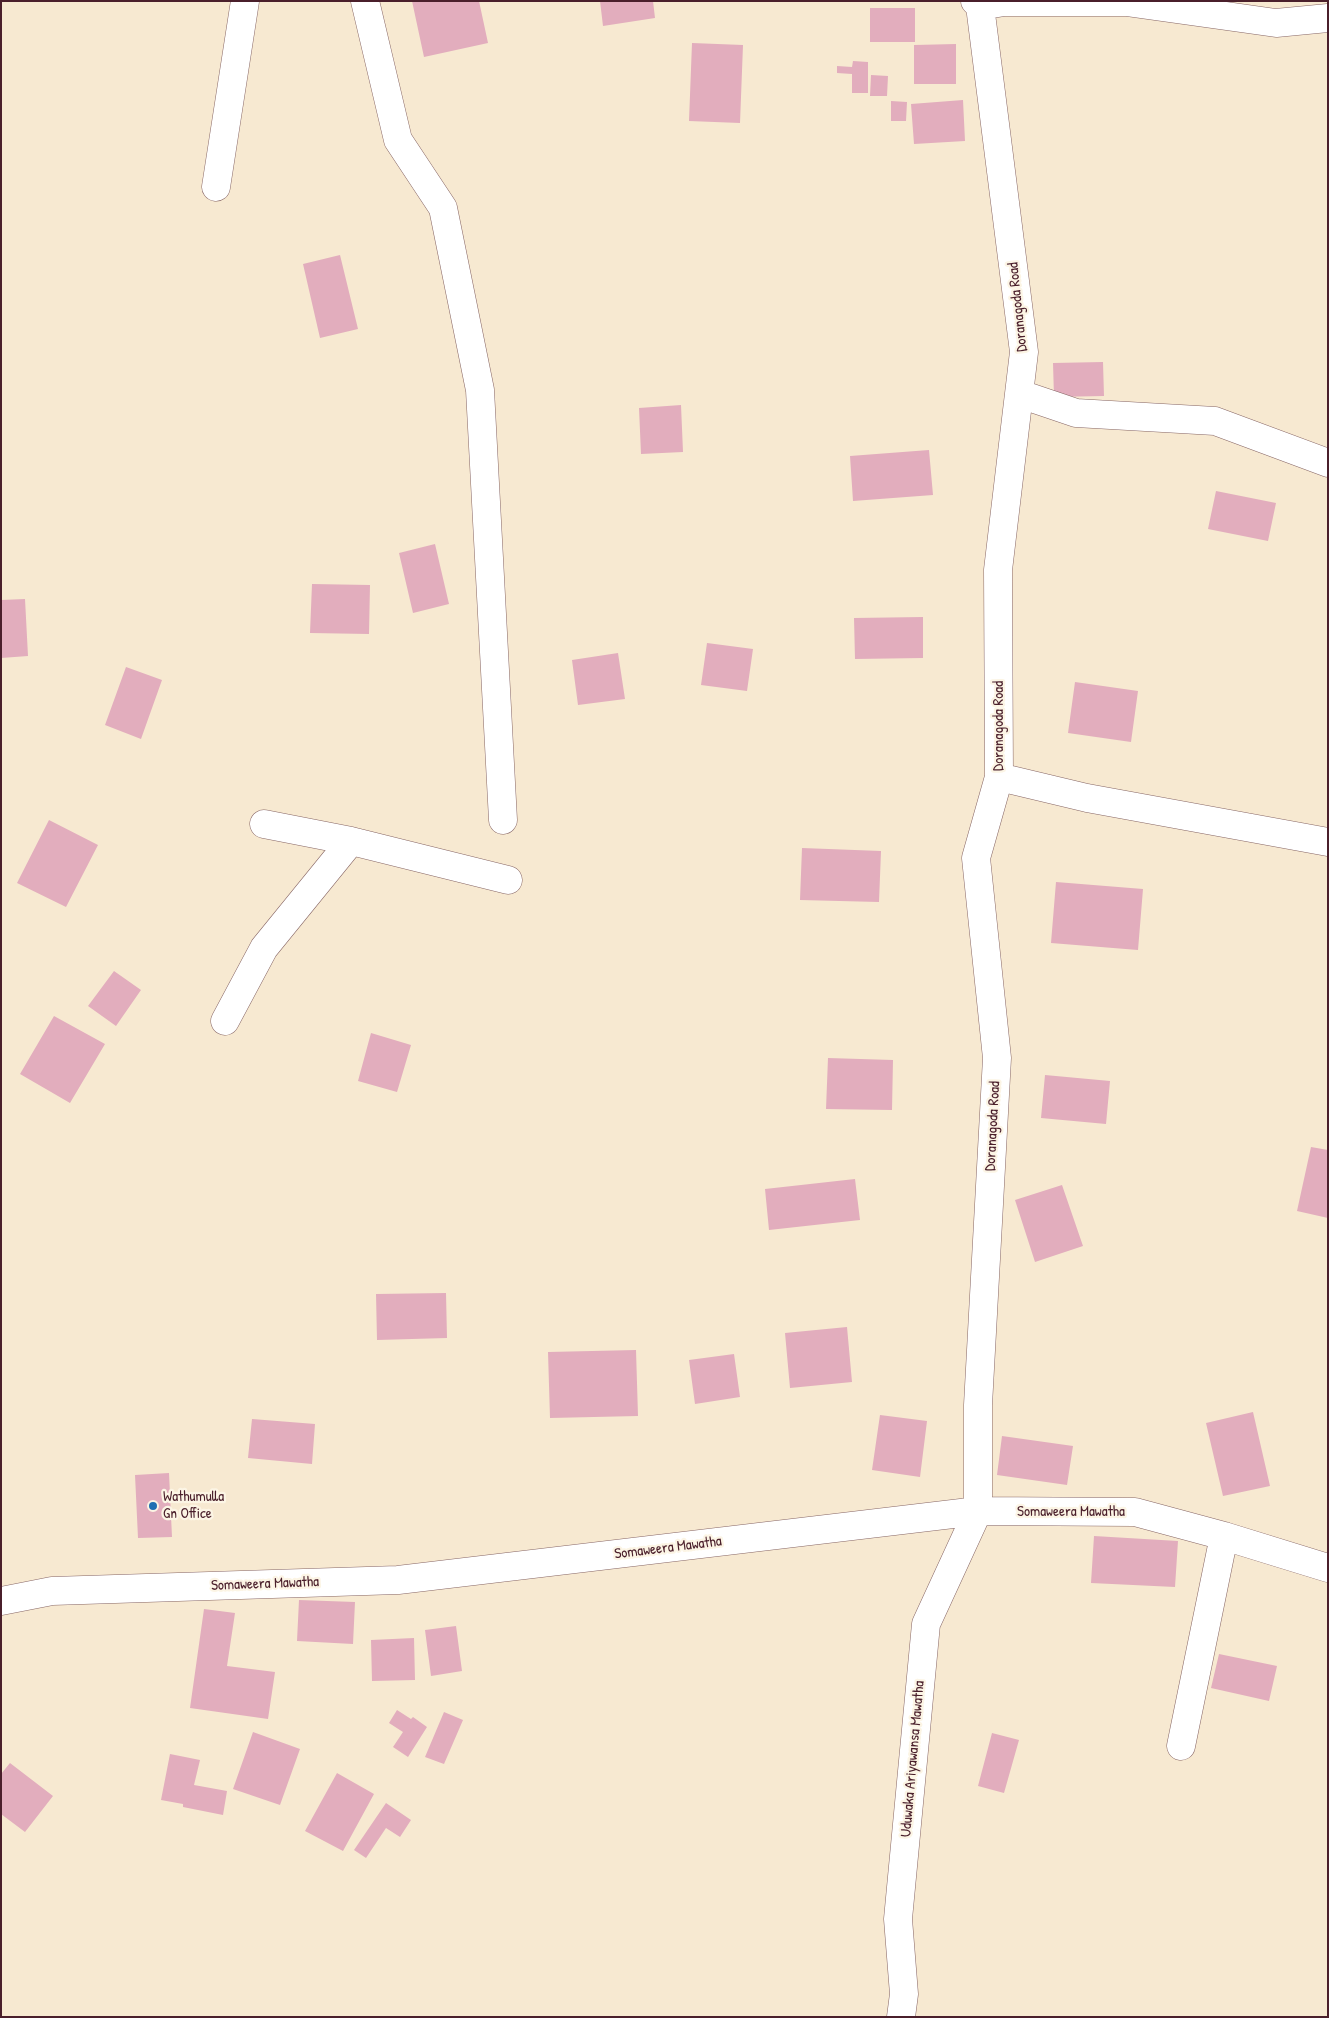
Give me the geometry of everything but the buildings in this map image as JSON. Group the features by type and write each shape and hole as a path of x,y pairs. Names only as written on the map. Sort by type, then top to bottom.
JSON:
{"street":[{"path":"216,187 245,1"},
{"path":"365,1 398,140 443,208 480,390 503,820"},
{"path":"977,4 1004,2 1126,2 1276,23 1328,18"},
{"name":"Doranagoda Road","path":"977,4 1024,352 998,570 999,776 976,858 996,1058 978,1404 978,1511"},
{"path":"1020,394 1076,413 1215,421 1328,463"},
{"path":"999,776 1087,798 1328,842"},
{"path":"264,824 351,841 508,880"},
{"path":"224,1021 264,948 351,841"},
{"name":"Somaweera Mawatha","path":"1,1600 52,1591 398,1580 978,1511 1135,1512 1224,1536 1328,1568"},
{"name":"Uduwaka Ariyawansa Mawatha","path":"901,2017 904,1994 898,1919 926,1624 978,1511"},
{"path":"1181,1746 1224,1536"}],"place":[{"name":"Wathumulla Gn Office","path":"153,1506"}]}
